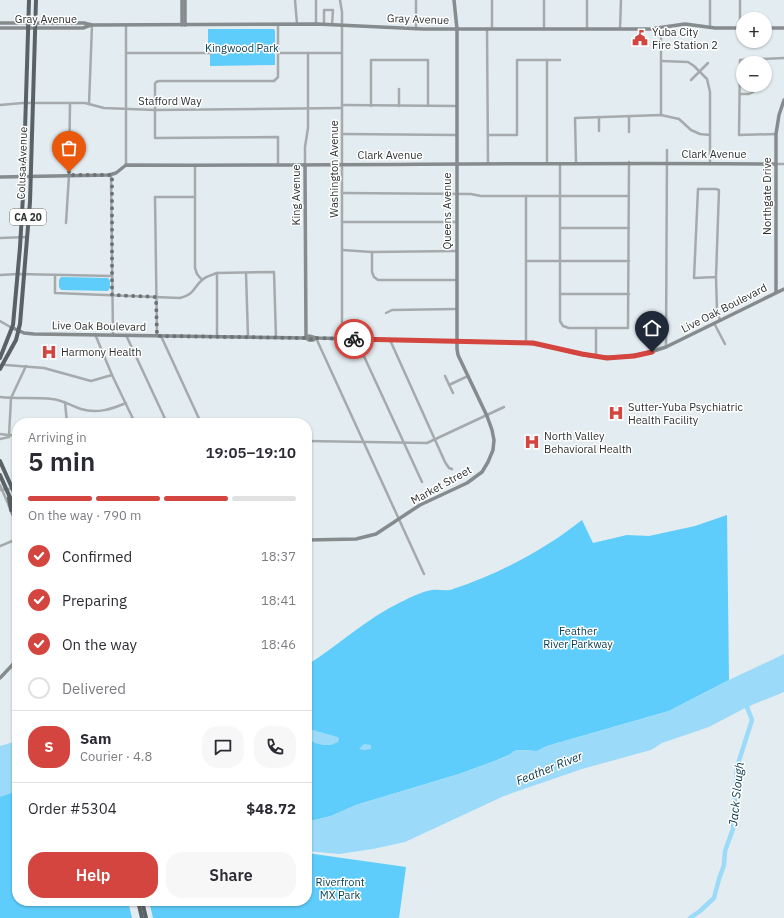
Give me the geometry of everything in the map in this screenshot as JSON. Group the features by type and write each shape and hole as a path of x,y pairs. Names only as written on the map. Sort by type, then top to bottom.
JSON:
{"highway":[{"name":"Colusa Avenue","path":"0,358 13,328 21,237 29,0"},
{"name":"Colusa Avenue","path":"0,369 16,340 19,331 27,237 36,0"},
{"path":"0,358 3,364"},
{"path":"0,461 12,484"},
{"path":"0,475 3,489 12,502"},
{"path":"9,496 11,510"},
{"path":"139,906 142,918"},
{"path":"143,906 146,918"}],"main road":[{"path":"182,0 183,25"},
{"path":"183,25 185,0"},
{"name":"Queens Avenue","path":"454,0 457,30 456,280 458,355 487,416"},
{"name":"Gray Avenue","path":"0,23 84,23 92,25 316,24 457,30 661,28 685,24 736,28"},
{"name":"Gray Avenue","path":"0,28 83,28 92,25"},
{"path":"772,28 784,28"},
{"name":"Northgate Drive","path":"776,292 776,134 779,115 784,100"},
{"name":"Clark Avenue","path":"126,165 576,162 776,164"},
{"path":"0,177 112,175 126,165"},
{"name":"King Avenue","path":"304,165 306,338"},
{"name":"Live Oak Boulevard","path":"13,328 27,334 217,336 306,338 314,340 316,338 526,343 550,346 596,357 613,358 634,356 666,347 784,289"},
{"name":"Market Street","path":"312,540 356,539 376,534 420,505 472,480 482,472 488,462 493,445 492,430 487,416"},
{"path":"0,678 12,665"}],"street":[{"path":"295,0 297,24"},
{"path":"316,0 316,24"},
{"name":"Washington Avenue","path":"340,0 342,12 342,339"},
{"path":"416,0 416,29"},
{"path":"492,0 492,29"},
{"path":"544,0 544,29"},
{"path":"587,0 587,29"},
{"path":"620,29 621,0"},
{"path":"710,0 710,27"},
{"path":"740,0 740,12"},
{"path":"324,25 324,10 333,10 332,25"},
{"path":"278,24 278,78 274,81 159,81 155,84 155,138 278,137 278,165"},
{"path":"90,104 92,25"},
{"path":"126,25 126,165"},
{"path":"661,28 661,116"},
{"path":"487,29 488,163"},
{"path":"278,53 341,52"},
{"path":"126,54 212,53"},
{"name":"King Avenue","path":"304,165 308,109 308,53"},
{"path":"776,134 740,135 740,60 784,58"},
{"path":"371,106 371,60 428,60 428,106"},
{"path":"488,135 517,135 517,60 560,60"},
{"path":"547,60 547,163"},
{"path":"661,61 688,62 700,71 707,79 710,92 710,163"},
{"path":"691,80 708,63"},
{"path":"399,89 399,106"},
{"path":"740,94 749,94 753,92"},
{"name":"Stafford Way","path":"0,106 26,103 70,103 90,104 104,108 155,110 457,106"},
{"path":"66,223 69,175 70,103"},
{"path":"576,162 576,118 661,116 679,119 691,130 700,134 710,135"},
{"path":"599,117 599,131"},
{"path":"629,117 629,132"},
{"path":"342,134 457,135"},
{"path":"666,347 667,150"},
{"path":"560,163 560,321 563,326 569,328 628,328 629,162"},
{"name":"Clark Avenue","path":"776,164 784,164"},
{"path":"195,165 195,268 197,274 202,280"},
{"path":"112,175 113,335"},
{"path":"716,277 694,278 698,189 718,190 716,277 717,312 720,320"},
{"path":"342,193 471,194 481,196 629,196"},
{"path":"526,196 526,343"},
{"path":"194,197 155,197 156,297 159,336 200,418"},
{"path":"342,222 456,222"},
{"path":"561,228 629,228"},
{"path":"0,238 27,237"},
{"path":"342,250 372,252 456,251"},
{"path":"372,252 372,272 374,277 378,280 456,280"},
{"path":"526,261 629,261"},
{"path":"246,272 248,337"},
{"path":"55,275 55,293 180,298 186,297 195,290 202,280 217,273 274,272 276,338"},
{"path":"217,273 217,336"},
{"path":"0,275 24,274 112,276"},
{"path":"560,294 628,294"},
{"path":"386,313 392,310 457,309"},
{"path":"0,321 13,328"},
{"path":"714,323 725,344"},
{"path":"596,328 596,357"},
{"path":"95,334 112,375 133,418"},
{"path":"126,336 165,418"},
{"path":"316,338 424,574"},
{"path":"356,339 422,482"},
{"path":"390,340 445,462 449,468 452,469"},
{"path":"3,364 44,368 90,381 112,375"},
{"path":"9,436 11,398 26,366"},
{"path":"445,376 453,392"},
{"path":"450,385 468,376"},
{"path":"0,397 52,399 65,402 82,409 94,411 105,410 126,403"},
{"path":"65,402 66,418"},
{"path":"312,441 427,443 504,407"},
{"path":"0,434 9,436"},
{"path":"0,438 9,436"},
{"path":"0,485 11,510"},
{"path":"0,546 12,541"}],"green space":[{"name":"Kingwood Park","path":"208,29 274,29 275,65 210,66"},
{"path":"61,277 108,278 110,281 110,288 108,291 61,290 59,287 59,280"},
{"name":"Feather River Parkway","path":"727,515 729,680 669,711 547,746 537,751 514,751 509,755 459,774 356,805 331,816 312,821 312,662 389,608 424,592 451,590 487,576 537,551 582,520 593,543 627,535 649,536 695,526"},
{"path":"12,790 12,906 129,906 132,918 0,918 0,795"},
{"name":"Riverfront MX Park","path":"312,854 406,867 399,918 153,918 150,906 312,906"}],"water":[{"name":"Feather River","path":"784,654 784,692 747,707 709,727 662,743 651,750 582,769 504,796 405,842 339,854 312,851 312,821 331,816 356,805 459,774 509,755 514,751 537,751 547,746 669,711"},
{"path":"312,730 338,737 339,739 338,742 331,745 315,743 312,741"},
{"path":"12,742 12,793 0,797 0,746"},
{"path":"364,744 371,745 371,749 359,749"}],"waterway":[{"name":"Jack Slough","path":"690,918 714,898 724,865 725,851 733,829 737,767 752,720 747,707"}],"way so far":[{"path":"69,172 69,175 112,175 112,295 156,297 157,336 306,338 309,340 314,340 316,338 354,339"}],"place":[{"name":"Yuba City Fire Station 2","path":"640,38"},
{"name":"Harmony Health","path":"49,352"},
{"name":"Sutter-Yuba Psychiatric Health Facility","path":"616,413"},
{"name":"North Valley Behavioral Health","path":"532,442"}],"route":[{"path":"354,339 533,343 607,358 634,356 652,352"}]}
